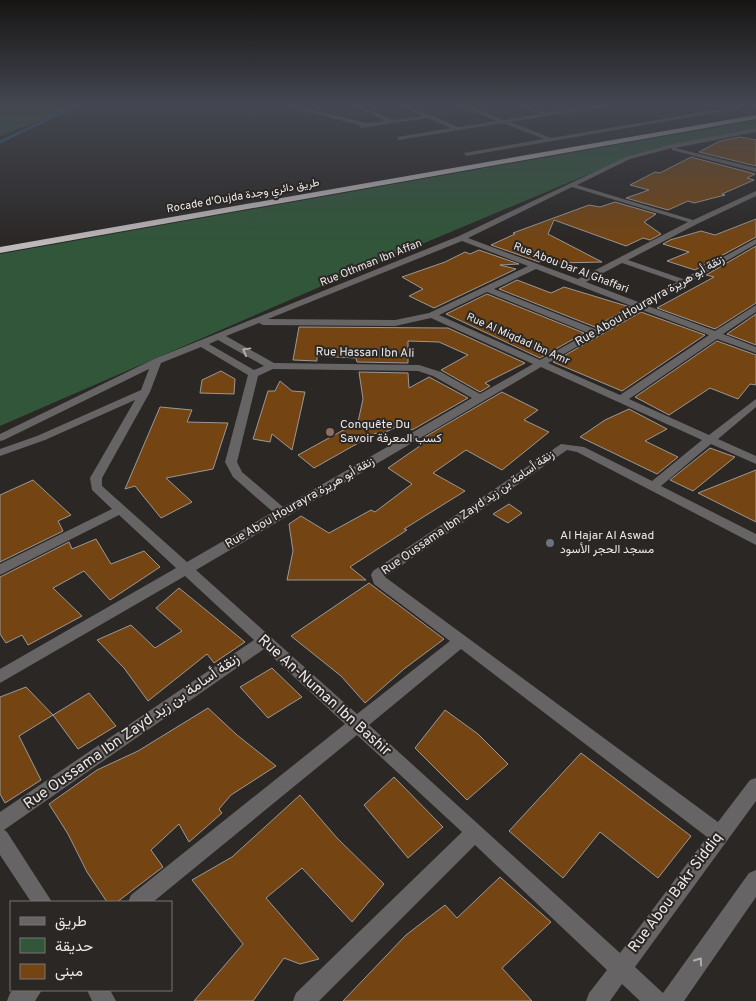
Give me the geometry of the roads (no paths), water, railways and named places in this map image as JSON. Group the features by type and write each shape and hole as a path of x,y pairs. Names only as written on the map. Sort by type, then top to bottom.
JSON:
{"highway":[{"name":"Rocade d'Oujda طريق دائري وجدة","path":"0,243 529,151"},
{"name":"Rocade d'Oujda طريق دائري وجدة","path":"0,250 564,151"}],"street":[{"path":"466,154 486,151"},
{"name":"Rue Othman Ibn Affan","path":"0,438 157,361 462,238 634,156 655,151"},
{"path":"683,151 756,170"},
{"path":"571,185 694,222"},
{"path":"578,282 694,222 756,193"},
{"name":"Rue Abou Dar Al Ghaffari","path":"462,238 756,350"},
{"name":"Rue Abou Hourayra زنقة أبو هريرة","path":"0,677 480,398 756,241"},
{"path":"620,260 684,282"},
{"path":"255,322 395,323 432,315 535,266"},
{"path":"487,289 595,332"},
{"path":"622,399 756,308"},
{"name":"Rue Al Miqdad Ibn Amr","path":"432,315 756,460"},
{"name":"Rue Hassan Ibn Ali","path":"219,336 272,366"},
{"path":"201,343 253,374 231,462 237,474 283,514"},
{"name":"Rue An-Numan Ibn Bashir","path":"157,361 145,392 94,482 96,487 475,832 656,1001"},
{"name":"Rue Hassan Ibn Ali","path":"253,374 272,366 419,368 437,374 480,398"},
{"path":"0,453 41,438 145,392"},
{"path":"756,402 652,486 756,540"},
{"name":"Rue Oussama Ibn Zayd زنقة أسامة بن زيد","path":"459,642 379,580 377,577 380,572 562,447 580,449 652,486"},
{"path":"0,570 120,510"},
{"name":"Rue Oussama Ibn Zayd زنقة أسامة بن زيد","path":"0,823 264,641"},
{"path":"139,901 459,642 720,835"},
{"name":"Rue Abou Bakr Siddiq","path":"597,1001 756,786"},
{"path":"304,1001 475,832"},
{"path":"0,838 41,901"},
{"path":"672,1001 756,880"},
{"path":"18,1001 30,991"}],"place":[{"name":"Conquête Du Savoir كسب المعرفة","path":"330,432"},
{"name":"Al Hajar Al Aswad مسجد الحجر الأسود","path":"550,543"}]}
